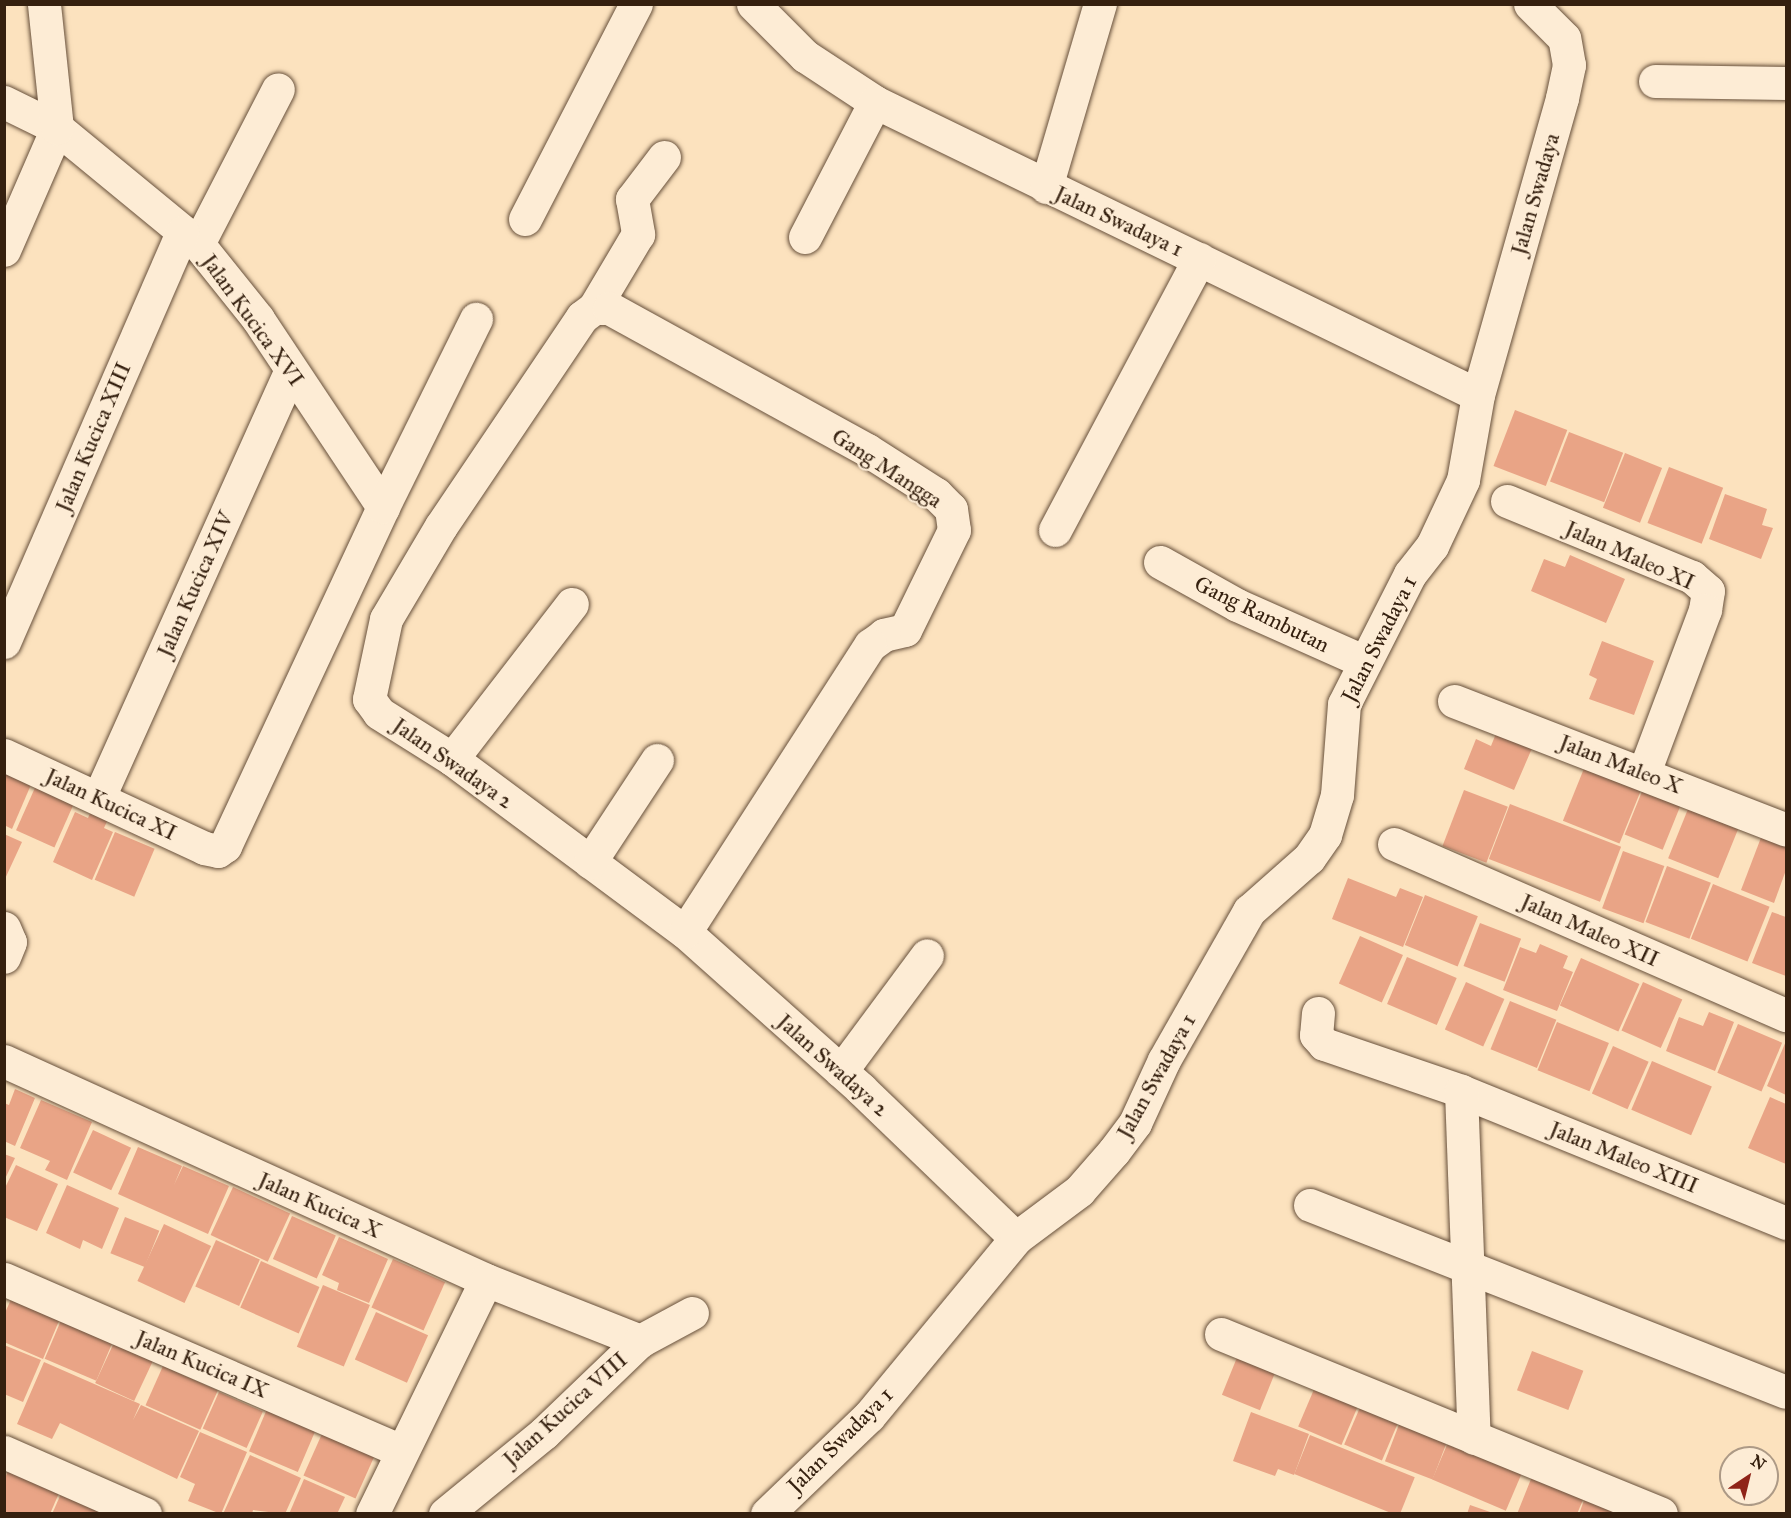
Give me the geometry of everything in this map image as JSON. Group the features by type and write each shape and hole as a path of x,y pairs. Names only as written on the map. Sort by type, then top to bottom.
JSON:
{"street":[{"path":"4,250 57,128 44,4"},
{"path":"525,219 636,4"},
{"name":"Jalan Swadaya 1","path":"753,4 805,56 875,102 1046,188 1199,259 1478,395 1463,480 1451,510 1432,546 1410,574 1344,704 1337,795 1325,835 1310,858 1249,911 1164,1060 1136,1123 1114,1151 1079,1191 1016,1238 869,1416 766,1514"},
{"path":"1046,188 1100,4"},
{"name":"Jalan Swadaya","path":"1478,395 1569,65 1564,38 1530,4"},
{"path":"1655,81 1786,83"},
{"name":"Jalan Kucica XIII","path":"4,642 190,238 278,89"},
{"name":"Jalan Kucica XVI","path":"4,102 57,128 190,238 258,319 382,507"},
{"path":"805,237 875,102"},
{"name":"Jalan Swadaya 2","path":"664,157 632,199 638,234 594,308 582,317 441,526 386,619 369,699 380,713 452,759 685,932 841,1071 1016,1238"},
{"path":"1055,530 1199,259"},
{"name":"Gang Mangga","path":"594,308 609,308 867,450 936,494 951,509 954,530 905,630 884,635 870,645 685,932"},
{"path":"382,507 476,319"},
{"name":"Jalan Kucica XIV","path":"99,797 291,370"},
{"name":"Jalan Maleo XI","path":"1507,501 1692,577 1708,591 1705,610 1644,772"},
{"name":"Jalan Kucica XI","path":"4,755 218,851 230,836 382,507"},
{"name":"Gang Rambutan","path":"1160,562 1237,605 1365,662"},
{"path":"452,759 572,604"},
{"name":"Jalan Maleo X","path":"1454,701 1644,772 1786,830"},
{"path":"590,862 657,760"},
{"name":"Jalan Maleo XII","path":"1394,844 1786,1015"},
{"path":"4,928 10,942 4,957"},
{"path":"841,1071 927,955"},
{"name":"Jalan Maleo XIII","path":"1318,1013 1316,1035 1324,1044 1461,1091 1786,1223"},
{"name":"Jalan Kucica X","path":"4,1061 486,1280 640,1341"},
{"path":"1461,1091 1474,1438"},
{"path":"1310,1205 1468,1265 1786,1392"},
{"name":"Jalan Kucica IX","path":"4,1279 400,1450"},
{"path":"372,1514 400,1450 486,1280"},
{"name":"Jalan Kucica VIII","path":"445,1514 544,1433 640,1341 692,1313"},
{"path":"1221,1334 1661,1514"},
{"path":"4,1452 145,1514"}],"building":[{"path":"1515,410 1567,430 1546,486 1493,466"},
{"path":"1569,432 1623,453 1604,502 1550,481"},
{"path":"1625,453 1662,468 1640,523 1603,508"},
{"path":"1669,467 1723,488 1702,544 1647,523"},
{"path":"1725,494 1767,509 1762,525 1773,528 1761,559 1709,539"},
{"path":"1570,555 1625,579 1606,623 1531,591 1544,559 1565,567"},
{"path":"1602,641 1654,661 1634,715 1589,699 1597,679 1589,675"},
{"path":"1497,731 1533,746 1514,790 1464,769 1476,739 1491,746"},
{"path":"1585,766 1642,789 1619,844 1563,821"},
{"path":"4,767 33,780 12,829 4,825"},
{"path":"38,781 76,798 54,847 16,830"},
{"path":"1643,789 1681,804 1663,850 1625,834"},
{"path":"1464,790 1508,807 1486,863 1442,846"},
{"path":"1510,804 1621,847 1600,902 1489,859"},
{"path":"92,809 109,817 104,828 113,832 92,880 53,862 75,812 88,818"},
{"path":"1688,809 1738,829 1718,878 1668,858"},
{"path":"115,832 155,849 134,897 95,880"},
{"path":"4,834 22,842 4,881"},
{"path":"1762,835 1786,844 1786,870 1774,903 1741,890"},
{"path":"1623,851 1664,866 1643,923 1602,908"},
{"path":"1667,866 1711,883 1689,939 1645,922"},
{"path":"1348,878 1396,897 1400,888 1423,897 1403,947 1332,919"},
{"path":"1713,884 1770,907 1747,962 1691,939"},
{"path":"1425,895 1478,916 1458,966 1405,945"},
{"path":"1772,912 1786,917 1786,976 1752,963"},
{"path":"1480,923 1521,939 1505,982 1464,966"},
{"path":"1360,936 1403,955 1382,1003 1339,984"},
{"path":"1540,944 1568,956 1563,968 1573,972 1557,1011 1503,990 1520,947 1536,953"},
{"path":"1407,957 1457,978 1437,1025 1387,1004"},
{"path":"1581,958 1639,984 1618,1032 1560,1006"},
{"path":"1466,982 1504,999 1483,1047 1445,1030"},
{"path":"1643,982 1682,999 1661,1048 1621,1030"},
{"path":"1510,1001 1556,1020 1537,1068 1491,1049"},
{"path":"1709,1012 1734,1022 1715,1071 1666,1051 1679,1017 1703,1026"},
{"path":"1557,1022 1609,1043 1589,1091 1538,1070"},
{"path":"1738,1024 1782,1043 1761,1092 1717,1073"},
{"path":"1786,1041 1786,1095 1767,1086"},
{"path":"1613,1046 1649,1062 1627,1109 1592,1094"},
{"path":"1652,1061 1712,1086 1691,1135 1631,1110"},
{"path":"15,1089 35,1098 15,1146 4,1141 4,1103 9,1105"},
{"path":"1770,1097 1786,1104 1786,1164 1748,1148"},
{"path":"41,1100 92,1122 67,1180 45,1170 50,1161 20,1148"},
{"path":"93,1130 131,1148 111,1190 73,1173"},
{"path":"138,1147 182,1166 174,1185 183,1166 229,1186 208,1234 118,1194"},
{"path":"4,1154 15,1158 4,1181"},
{"path":"16,1165 58,1184 37,1231 4,1217 4,1190"},
{"path":"67,1185 119,1208 102,1249 83,1240 80,1249 46,1233"},
{"path":"233,1187 290,1214 268,1262 211,1235"},
{"path":"292,1216 336,1236 317,1278 273,1259"},
{"path":"125,1217 159,1231 145,1267 110,1253"},
{"path":"164,1224 211,1246 185,1303 137,1281"},
{"path":"339,1237 388,1259 369,1303 337,1290 339,1283 322,1275"},
{"path":"216,1240 260,1260 239,1306 195,1287"},
{"path":"393,1259 445,1282 424,1331 371,1307"},
{"path":"261,1261 319,1287 299,1334 240,1308"},
{"path":"323,1285 370,1305 344,1367 297,1347"},
{"path":"13,1295 61,1316 43,1359 4,1342 4,1315"},
{"path":"65,1311 117,1333 96,1381 45,1359"},
{"path":"376,1312 428,1335 407,1383 355,1360"},
{"path":"118,1334 157,1352 134,1401 95,1383"},
{"path":"4,1345 41,1360 23,1402 4,1394"},
{"path":"1532,1351 1583,1371 1568,1410 1517,1390"},
{"path":"1238,1355 1276,1370 1260,1410 1222,1395"},
{"path":"44,1362 140,1404 133,1420 141,1405 199,1431 177,1479 60,1423 52,1439 17,1424"},
{"path":"163,1366 218,1390 200,1430 146,1405"},
{"path":"1315,1387 1358,1405 1341,1445 1298,1427"},
{"path":"219,1392 263,1412 247,1448 203,1429"},
{"path":"1361,1405 1399,1421 1382,1461 1344,1445"},
{"path":"267,1409 316,1430 298,1472 249,1451"},
{"path":"1251,1412 1309,1434 1294,1475 1278,1469 1275,1476 1233,1461"},
{"path":"1400,1422 1448,1440 1433,1479 1385,1461"},
{"path":"325,1427 377,1450 356,1499 303,1475"},
{"path":"200,1432 247,1452 221,1514 188,1501 195,1484 180,1477"},
{"path":"1310,1435 1415,1477 1400,1514 1393,1514 1294,1474"},
{"path":"1449,1440 1523,1471 1506,1511 1432,1480"},
{"path":"250,1455 301,1478 285,1514 253,1510 252,1514 223,1514"},
{"path":"12,1463 62,1486 50,1514 4,1514 4,1480"},
{"path":"1533,1474 1585,1495 1577,1514 1517,1514"},
{"path":"304,1479 345,1497 337,1514 289,1514"},
{"path":"64,1487 107,1514 52,1514"},
{"path":"1586,1495 1632,1514 1579,1514"},
{"path":"1470,1505 1493,1513 1493,1514 1467,1514"}]}
